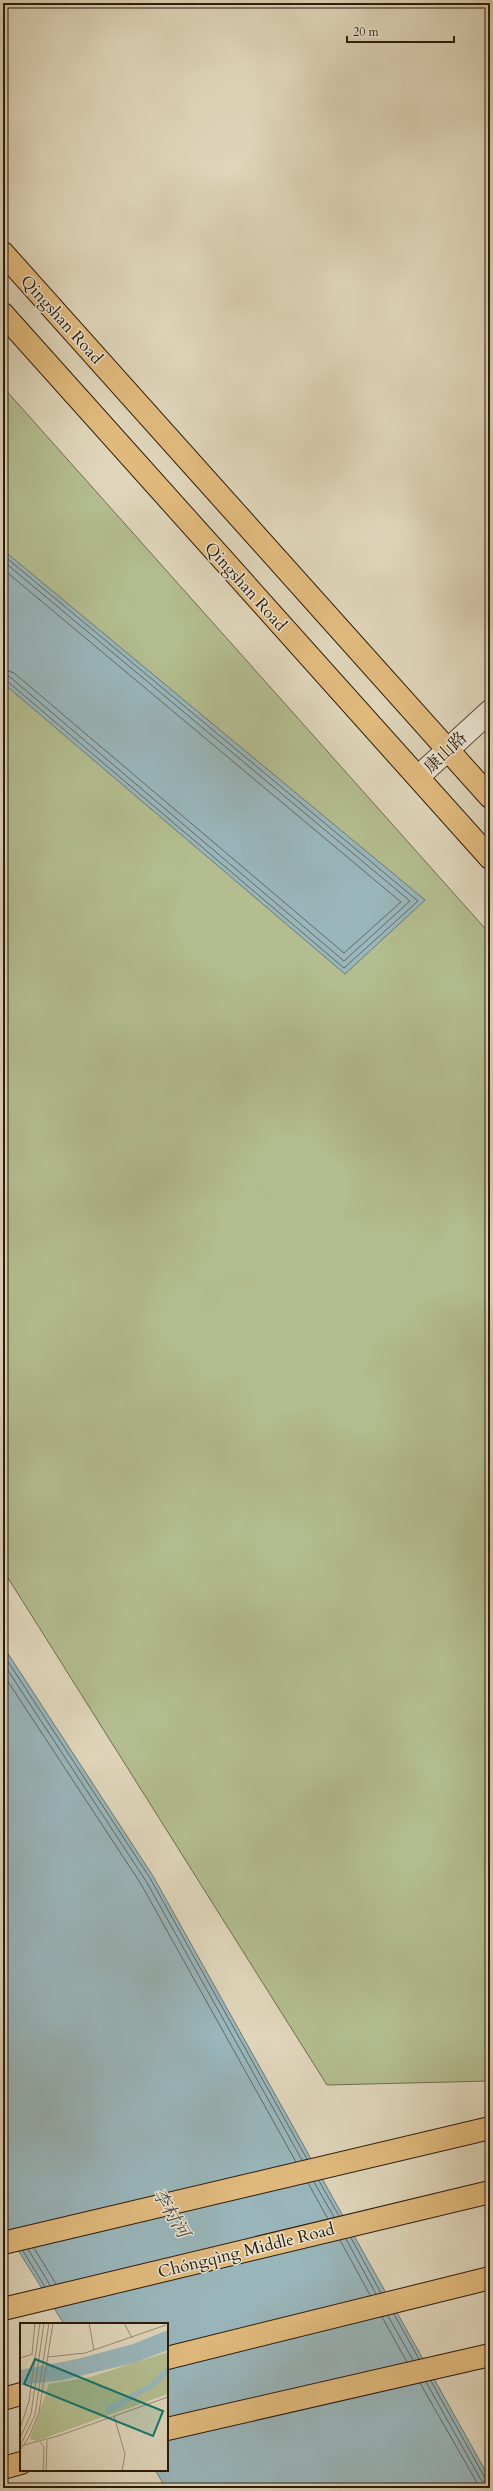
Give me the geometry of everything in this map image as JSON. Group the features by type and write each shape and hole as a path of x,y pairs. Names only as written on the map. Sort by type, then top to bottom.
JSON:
{"main road":[{"name":"Qingshan Road","path":"3,253 490,797"},
{"name":"Qingshan Road","path":"3,314 490,858"},
{"path":"3,2243 490,2128"},
{"name":"Chóngqìng Middle Road","path":"3,2309 490,2192"},
{"path":"168,2358 490,2278"},
{"path":"168,2429 490,2355"},
{"path":"3,2399 20,2394"},
{"path":"3,2468 20,2463"}],"street":[{"name":"康山路","path":"418,777 447,748 490,711"}],"green space":[{"path":"3,387 490,934 490,2081 327,2085 3,1570"}],"water":[{"path":"3,550 425,900 345,974 3,683"},
{"name":"李村河","path":"3,1646 153,1876 490,2479 490,2488 166,2488 156,2471 168,2471 168,2323 63,2323 3,2226"}]}
